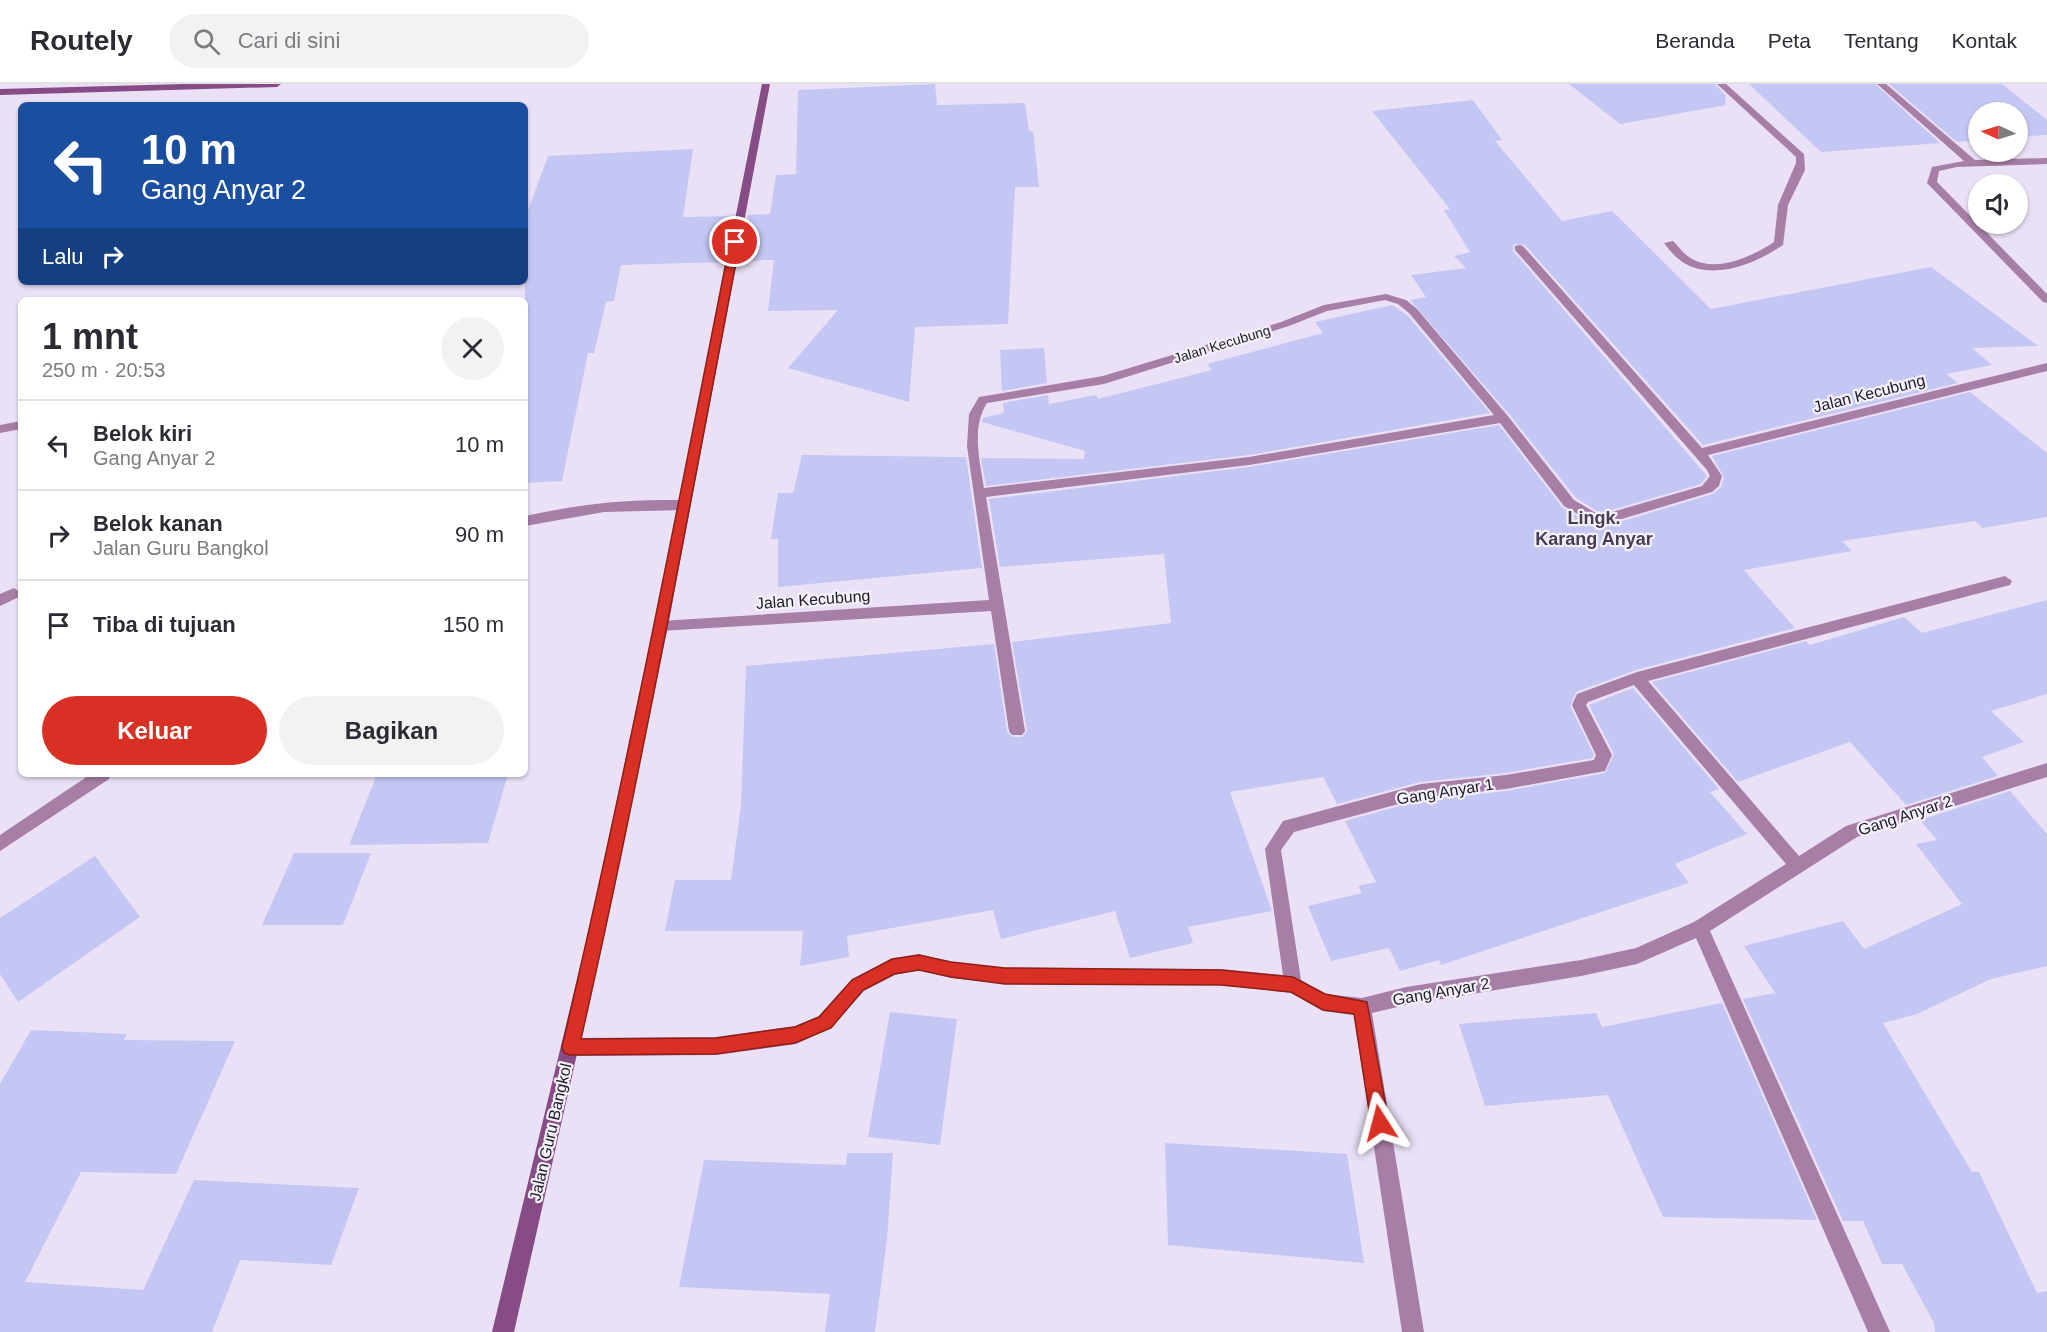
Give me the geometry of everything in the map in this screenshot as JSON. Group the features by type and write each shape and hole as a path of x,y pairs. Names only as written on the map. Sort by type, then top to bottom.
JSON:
{"street":[{"path":"3,92 14,84"},
{"path":"3,92 277,84"},
{"name":"Jalan Guru Bangkol","path":"503,1332 602,913 661,627 766,84"},
{"path":"1669,243 1686,259 1706,267 1747,259 1767,252 1779,243 1782,209 1786,196 1802,169 1801,156 1721,84"},
{"path":"1881,84 1972,163"},
{"path":"2047,161 1972,163 1935,169 1932,183 2047,300"},
{"path":"1519,248 1699,453"},
{"name":"Jalan Kecubung","path":"661,627 998,605 979,493 972,428 975,409 983,400 1104,380 1285,324 1324,308 1386,297 1402,302 1413,311 1503,418 1562,496 1576,509 1593,518 1605,519 1707,489 1714,483 1716,476 1699,453 2047,367"},
{"path":"979,493 1249,461 1503,418"},
{"path":"0,429 18,426"},
{"path":"528,520 574,509 636,503 684,505"},
{"path":"1798,866 1637,678 2005,580"},
{"path":"0,601 14,592"},
{"path":"998,605 1017,731"},
{"name":"Gang Anyar 1","path":"1293,985 1273,849 1289,826 1421,791 1506,782 1599,766 1604,755 1582,713 1579,705 1582,698 1637,678"},
{"name":"Gang Anyar 2","path":"570,1047 716,1046 795,1035 825,1022 858,985 892,967 919,962 951,970 1005,976 1221,977 1293,985 1323,1002 1362,1007 1406,996 1581,968 1637,956 1700,928 1852,831 2047,770"},
{"path":"0,844 99,777"},
{"path":"1700,928 1878,1332"},
{"path":"1362,1007 1413,1332"}],"building":[{"path":"935,84 937,105 1025,103 1029,131 1033,131 1039,187 1015,187 1008,324 915,327 909,402 788,368 838,310 768,311 774,260 739,261 748,215 770,214 776,175 796,174 798,90"},
{"path":"1569,84 1715,84 1725,95 1726,105 1620,124"},
{"path":"1749,84 1875,84 1940,143 1821,152"},
{"path":"1889,84 2002,84 2024,102 1968,102 1968,141 1957,142"},
{"path":"1473,100 1502,140 1495,141 1562,221 1612,211 1711,309 1931,267 2038,346 1972,348 1992,365 1946,374 1958,383 1703,445 1525,245 1514,244 1513,251 1707,476 1701,484 1605,512 1597,511 1576,498 1509,414 1410,300 1426,297 1411,275 1466,268 1454,256 1470,252 1444,210 1450,209 1372,111"},
{"path":"2028,105 2047,120 2047,135 2028,136"},
{"path":"693,149 683,217 733,216 724,262 621,265 614,301 606,302 594,353 588,353 562,481 528,483 528,297 525,297 525,285 528,285 528,211 548,156"},
{"path":"1392,305 1407,315 1490,413 1249,455 986,486 981,458 1084,459 1085,451 982,422 983,418 1004,413 1003,403 1048,395 1049,404 1096,395 1098,399 1212,370 1207,364 1323,333 1315,322"},
{"path":"1044,348 1047,383 1002,391 1000,350"},
{"path":"1970,392 2047,453 2047,517 1983,528 1975,521 1842,541 1852,551 1744,570 1795,628 1636,670 1576,692 1570,706 1594,755 1592,758 1506,773 1420,782 1337,804 1323,777 1230,792 1272,911 1188,927 1193,943 1130,958 1115,911 1001,939 993,910 847,936 849,957 800,966 803,931 665,931 675,880 731,880 741,805 746,666 994,644 1007,731 1012,737 1022,737 1027,731 1012,642 1171,623 1164,554 1000,567 989,499 1249,467 1499,425 1562,507 1587,522 1606,526 1713,494 1721,487 1724,477 1712,456"},
{"path":"802,455 966,457 982,568 778,587 778,539 771,539 778,493 793,493"},
{"path":"2047,600 2047,694 1991,711 2024,742 1982,757 1998,776 1906,805 1850,742 1738,782 1652,682 1806,641 1810,645 1904,617 1922,633"},
{"path":"1633,688 1719,789 1710,792 1747,834 1675,864 1689,883 1441,965 1439,960 1400,971 1389,948 1331,961 1308,906 1362,893 1358,886 1376,882 1345,821 1421,800 1506,791 1605,773 1614,754 1589,705"},
{"path":"376,777 507,777 488,843 349,845"},
{"path":"2010,791 2047,834 2047,966 1991,979 1917,1014 1883,1023 1972,1172 1979,1172 2037,1293 2047,1291 2047,1332 1935,1332 1934,1323 1902,1264 1882,1264 1863,1221 1843,1221 1743,999 1775,993 1744,946 1843,921 1864,949 1962,904 1916,844 1937,840 1920,820"},
{"path":"294,853 371,853 343,925 262,925"},
{"path":"95,856 140,917 18,1002 0,974 0,918"},
{"path":"1722,1003 1817,1220 1663,1217 1608,1095 1485,1106 1459,1024 1596,1013 1602,1027"},
{"path":"890,1012 957,1019 940,1145 868,1137"},
{"path":"31,1030 127,1034 124,1040 235,1041 176,1174 81,1172 25,1282 143,1290 194,1180 359,1188 331,1265 240,1260 212,1332 0,1332 0,1084"},
{"path":"1165,1143 1347,1154 1364,1263 1168,1245"},
{"path":"847,1153 893,1153 887,1239 875,1332 825,1332 830,1294 679,1287 704,1160 846,1165"}],"district":[{"name":"Lingk. Karang Anyar","path":"1594,528"}],"route":[{"path":"735,242 602,913 570,1047 681,1044 716,1046 795,1035 825,1022 843,998 858,985 892,967 919,962 951,970 1005,976 1221,977 1293,985 1323,1002 1362,1007 1380,1123"}]}
